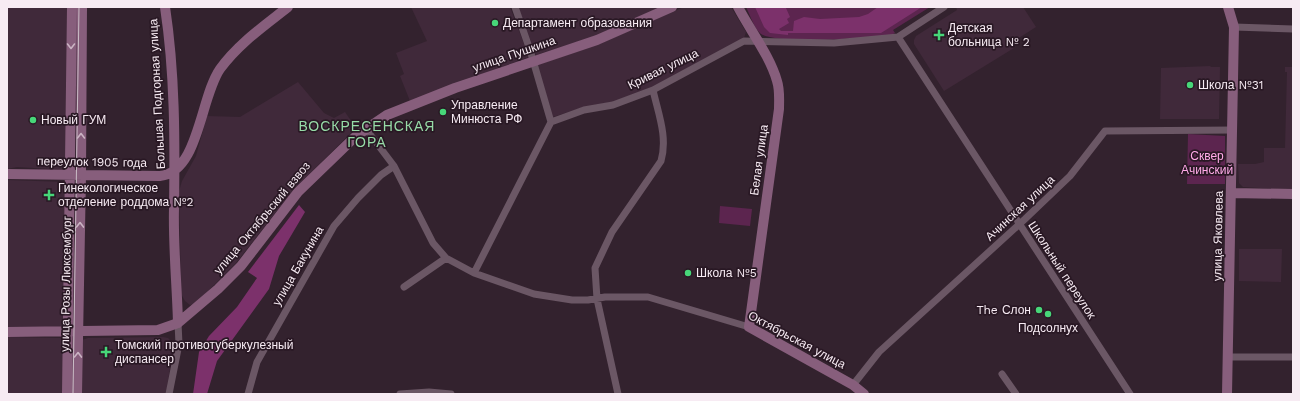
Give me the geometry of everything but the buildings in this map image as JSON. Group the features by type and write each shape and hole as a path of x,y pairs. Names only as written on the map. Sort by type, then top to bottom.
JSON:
{"street":[{"name":"улица Розы Люксембург","path":"72,7 70,175 77,394"},
{"name":"улица Розы Люксембург","path":"67,394 74,332 81,175 82,7"},
{"name":"Большая Подгорная улица","path":"164,7 168,29 175,172 174,209 179,344 169,394"},
{"path":"175,172 189,152 209,92 219,70 238,48 288,7"},
{"path":"474,273 551,122 533,61 514,7"},
{"name":"улица Пушкина","path":"366,129 387,115 455,88 597,40 672,7"},
{"name":"Белая улица","path":"738,7 771,66 778,82 779,109 749,327"},
{"name":"Кривая улица","path":"551,122 584,110 612,105 653,90 744,41 756,40 796,43 834,42 898,37 944,7"},
{"name":"улица Яковлева","path":"1227,394 1234,27 1228,7"},
{"path":"1234,27 1293,30"},
{"name":"Школьный переулок","path":"898,37 1130,394"},
{"path":"618,394 597,299 595,268 612,232 661,161 664,149 664,136 653,90"},
{"name":"Октябрьская улица","path":"366,129 394,166 433,243 446,258 474,273 534,294 572,300 648,297 749,327 853,386 864,394"},
{"name":"улица Октябрьский взвоз","path":"178,323 218,289 241,266 298,192 327,163 366,129"},
{"name":"Ачинская улица","path":"853,386 879,352 1019,225 1070,176 1104,131 1233,130"},
{"name":"улица Бакунина","path":"248,394 257,362 334,226 362,194 380,176 394,166"},
{"name":"переулок 1905 года","path":"7,174 160,176 175,172"},
{"path":"1232,193 1293,194"},
{"path":"404,287 446,258"},
{"path":"7,332 158,330 178,323"},
{"path":"1228,357 1293,357"},
{"path":"1002,374 1016,394"},
{"path":"400,394 429,392 451,394"}],"shaded area":[{"path":"7,7 70,7 66,170 17,167 7,169"},
{"path":"411,7 510,7 529,57 410,101 400,76 404,74 396,53 427,41"},
{"path":"518,7 661,7 595,36 536,55"},
{"path":"684,7 731,7 746,32 744,38 652,87 613,102 584,107 553,117 537,65 599,44"},
{"path":"755,7 786,8 790,17 787,19 789,23 779,29 781,31 793,31 794,21 804,17 820,19 859,17 868,14 878,7 922,7 881,33 788,33 788,35 770,33 764,27"},
{"path":"956,7 1023,7 1036,27 1011,43 1014,48 944,91 914,44 914,40 916,36 957,10"},
{"name":"Школа №31","path":"1220,67 1219,119 1160,119 1161,68"},
{"path":"1285,67 1293,67 1293,190 1243,187 1239,183 1238,164 1255,164 1264,162 1264,148 1285,148 1287,72 1285,72"},
{"path":"298,82 324,113 334,118 345,112 356,128 294,189 236,263 195,304 190,305 185,301 181,294 179,191 182,181 196,156 207,116 240,117"},
{"path":"7,180 66,182 64,327 7,327"},
{"path":"299,205 305,212 279,256 269,289 217,361 207,394 193,394 199,352 209,336 237,307 257,278 248,272"},
{"path":"1239,249 1282,249 1281,282 1239,281"},
{"path":"7,337 63,338 63,394 7,394"},
{"path":"88,338 168,338 174,344 166,394 81,394 82,340"}],"green space":[{"path":"746,7 930,7 893,30 895,33 891,35 863,38 804,40 771,37 761,34 754,25"},
{"name":"Сквер Ачинский","path":"1188,134 1225,136 1225,184 1187,184"},
{"path":"720,206 752,209 750,226 719,223"}],"tram line":[{"path":"73,394 79,7"}],"place":[{"name":"Департамент образования","path":"495,23"},
{"name":"Детская больница № 2","path":"939,35"},
{"name":"Школа №31","path":"1190,85"},
{"name":"Управление Минюста РФ","path":"443,112"},
{"name":"Новый ГУМ","path":"33,120"},
{"name":"Гинекологическое отделение роддома №2","path":"49,195"},
{"name":"Школа №5","path":"688,273"},
{"name":"The Слон","path":"1039,310"},
{"name":"Подсолнух","path":"1048,314"},
{"name":"Томский противотуберкулезный диспансер","path":"106,352"}],"district":[{"name":"ВОСКРЕСЕНСКАЯ ГОРА","path":"367,134"}]}
